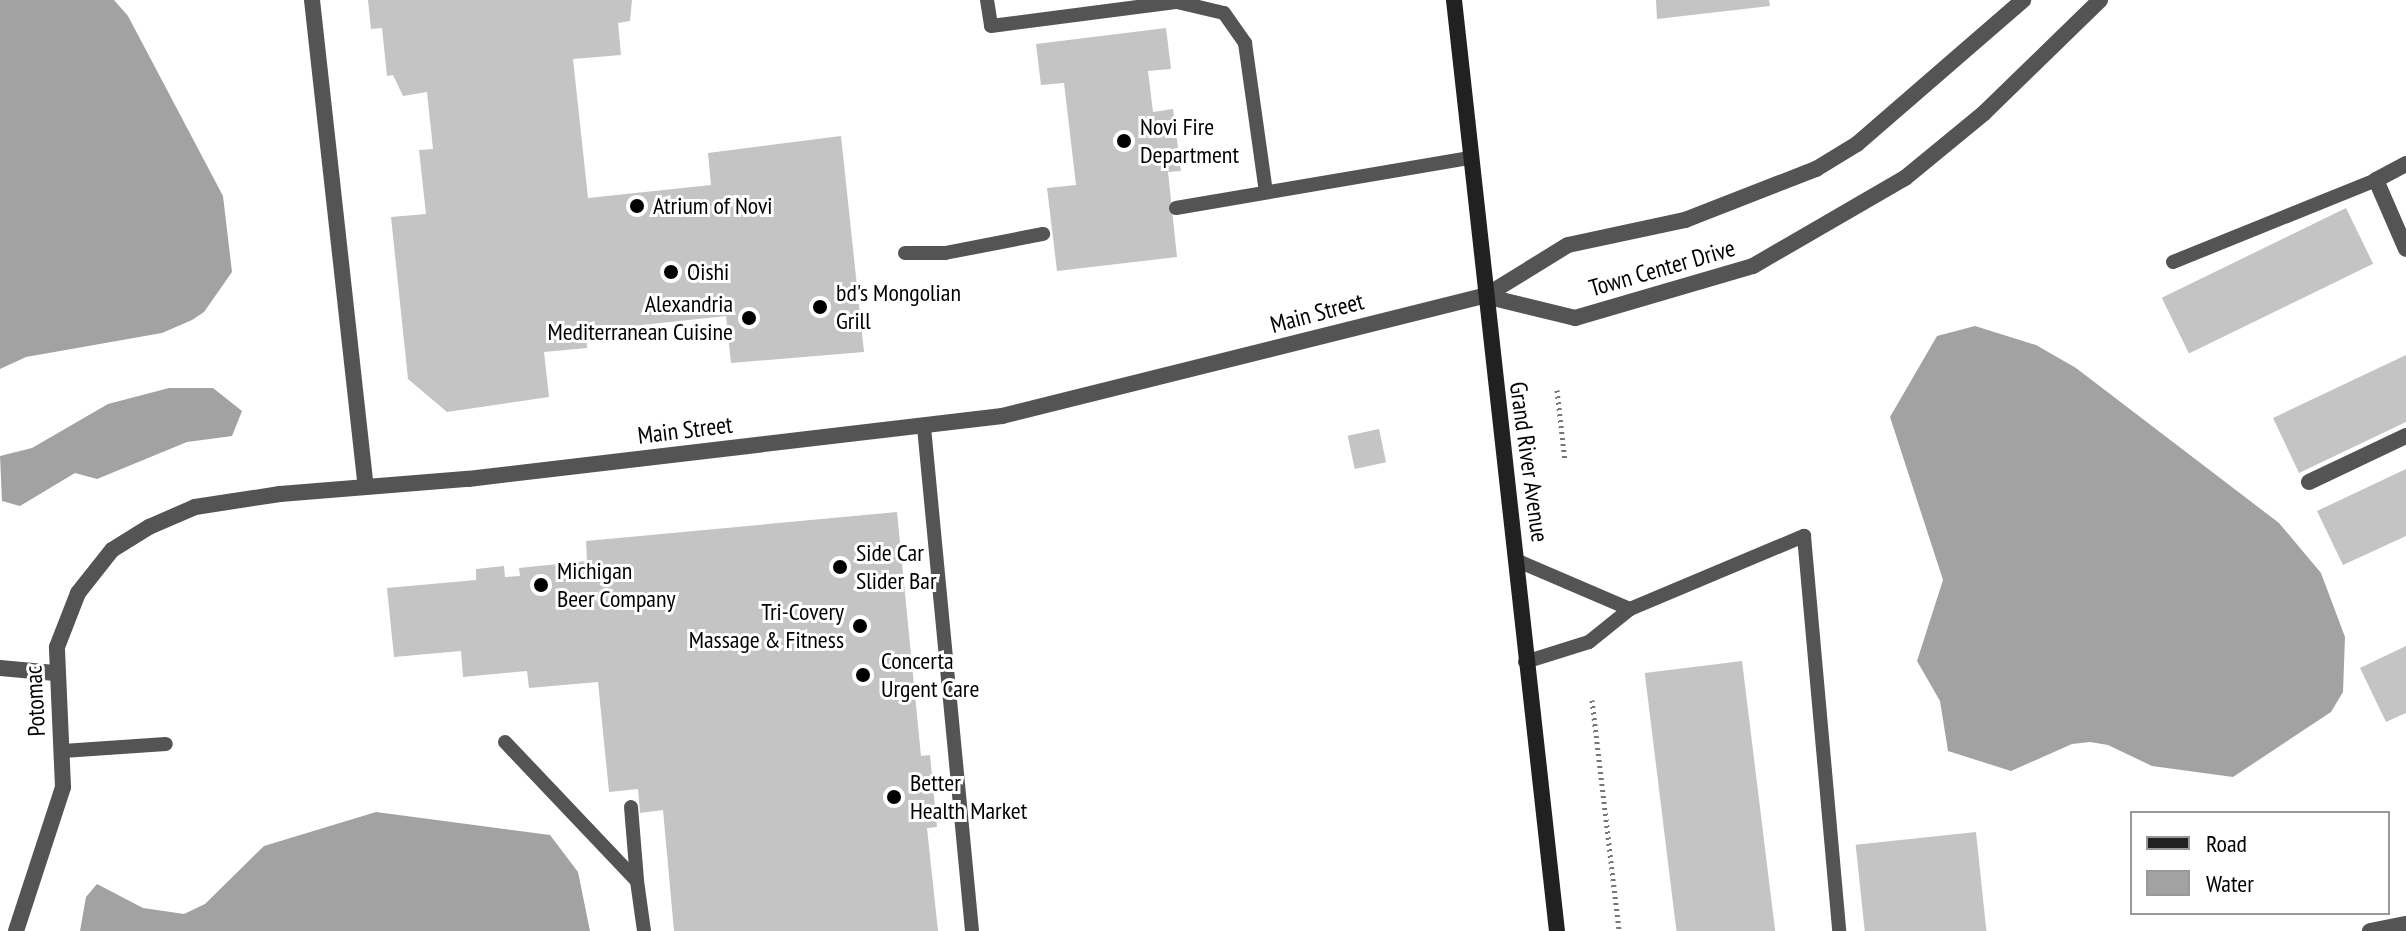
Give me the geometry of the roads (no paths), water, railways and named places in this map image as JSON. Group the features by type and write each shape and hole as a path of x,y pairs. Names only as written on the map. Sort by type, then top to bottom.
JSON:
{"main road":[{"name":"Grand River Avenue","path":"1454,0 1557,931"}],"street":[{"path":"312,0 366,487"},
{"name":"Town Center Drive","path":"1485,296 1568,245 1685,220 1816,169 1857,144 2023,0"},
{"name":"Town Center Drive","path":"1485,296 1575,318 1753,266 1905,178 1984,113 2100,0"},
{"path":"2406,164 2376,180 2406,249"},
{"name":"Main Street","path":"366,487 1002,416 1485,296"},
{"path":"2309,482 2406,436"},
{"name":"Potomac","path":"16,931 52,833 63,787 63,751 55,673 57,647 78,593 112,550 149,527 195,507 366,487"},
{"path":"0,668 55,673"},
{"path":"2370,931 2404,927"}],"lane":[{"path":"987,0 991,26 1177,2 1224,13 1245,43 1266,192"},
{"path":"1176,208 1470,158"},
{"path":"2173,262 2376,180"},
{"path":"905,253 945,253 1043,234"},
{"path":"924,427 972,931"},
{"path":"1525,662 1589,642 1630,609 1804,536 1839,931"},
{"path":"1518,561 1630,609"},
{"path":"505,742 637,881"},
{"path":"63,751 166,744"},
{"path":"631,807 644,931"}],"water":[{"path":"0,0 114,0 128,16 223,196 232,272 204,312 192,320 162,333 26,357 0,369"},
{"path":"1975,326 2036,345 2076,368 2279,523 2321,573 2345,637 2343,692 2331,712 2233,777 2152,766 2108,745 2090,742 2072,744 2011,771 1948,751 1940,701 1917,661 1943,580 1890,417 1937,336"},
{"path":"169,388 213,388 242,411 232,436 187,442 97,479 75,473 20,506 2,501 0,456 32,448 108,404"},
{"path":"376,812 550,835 578,872 590,931 80,931 86,897 97,884 143,908 184,914 205,904 264,846"}],"place":[{"name":"Novi Fire Department","path":"1124,141"},
{"name":"Atrium of Novi","path":"637,206"},
{"name":"Oishi","path":"671,272"},
{"name":"bd's Mongolian Grill","path":"820,307"},
{"name":"Alexandria Mediterranean Cuisine","path":"749,318"},
{"name":"Side Car Slider Bar","path":"840,567"},
{"name":"Michigan Beer Company","path":"541,585"},
{"name":"Tri-Covery Massage & Fitness","path":"860,626"},
{"name":"Concerta Urgent Care","path":"863,675"},
{"name":"Better Health Market","path":"894,797"}]}
